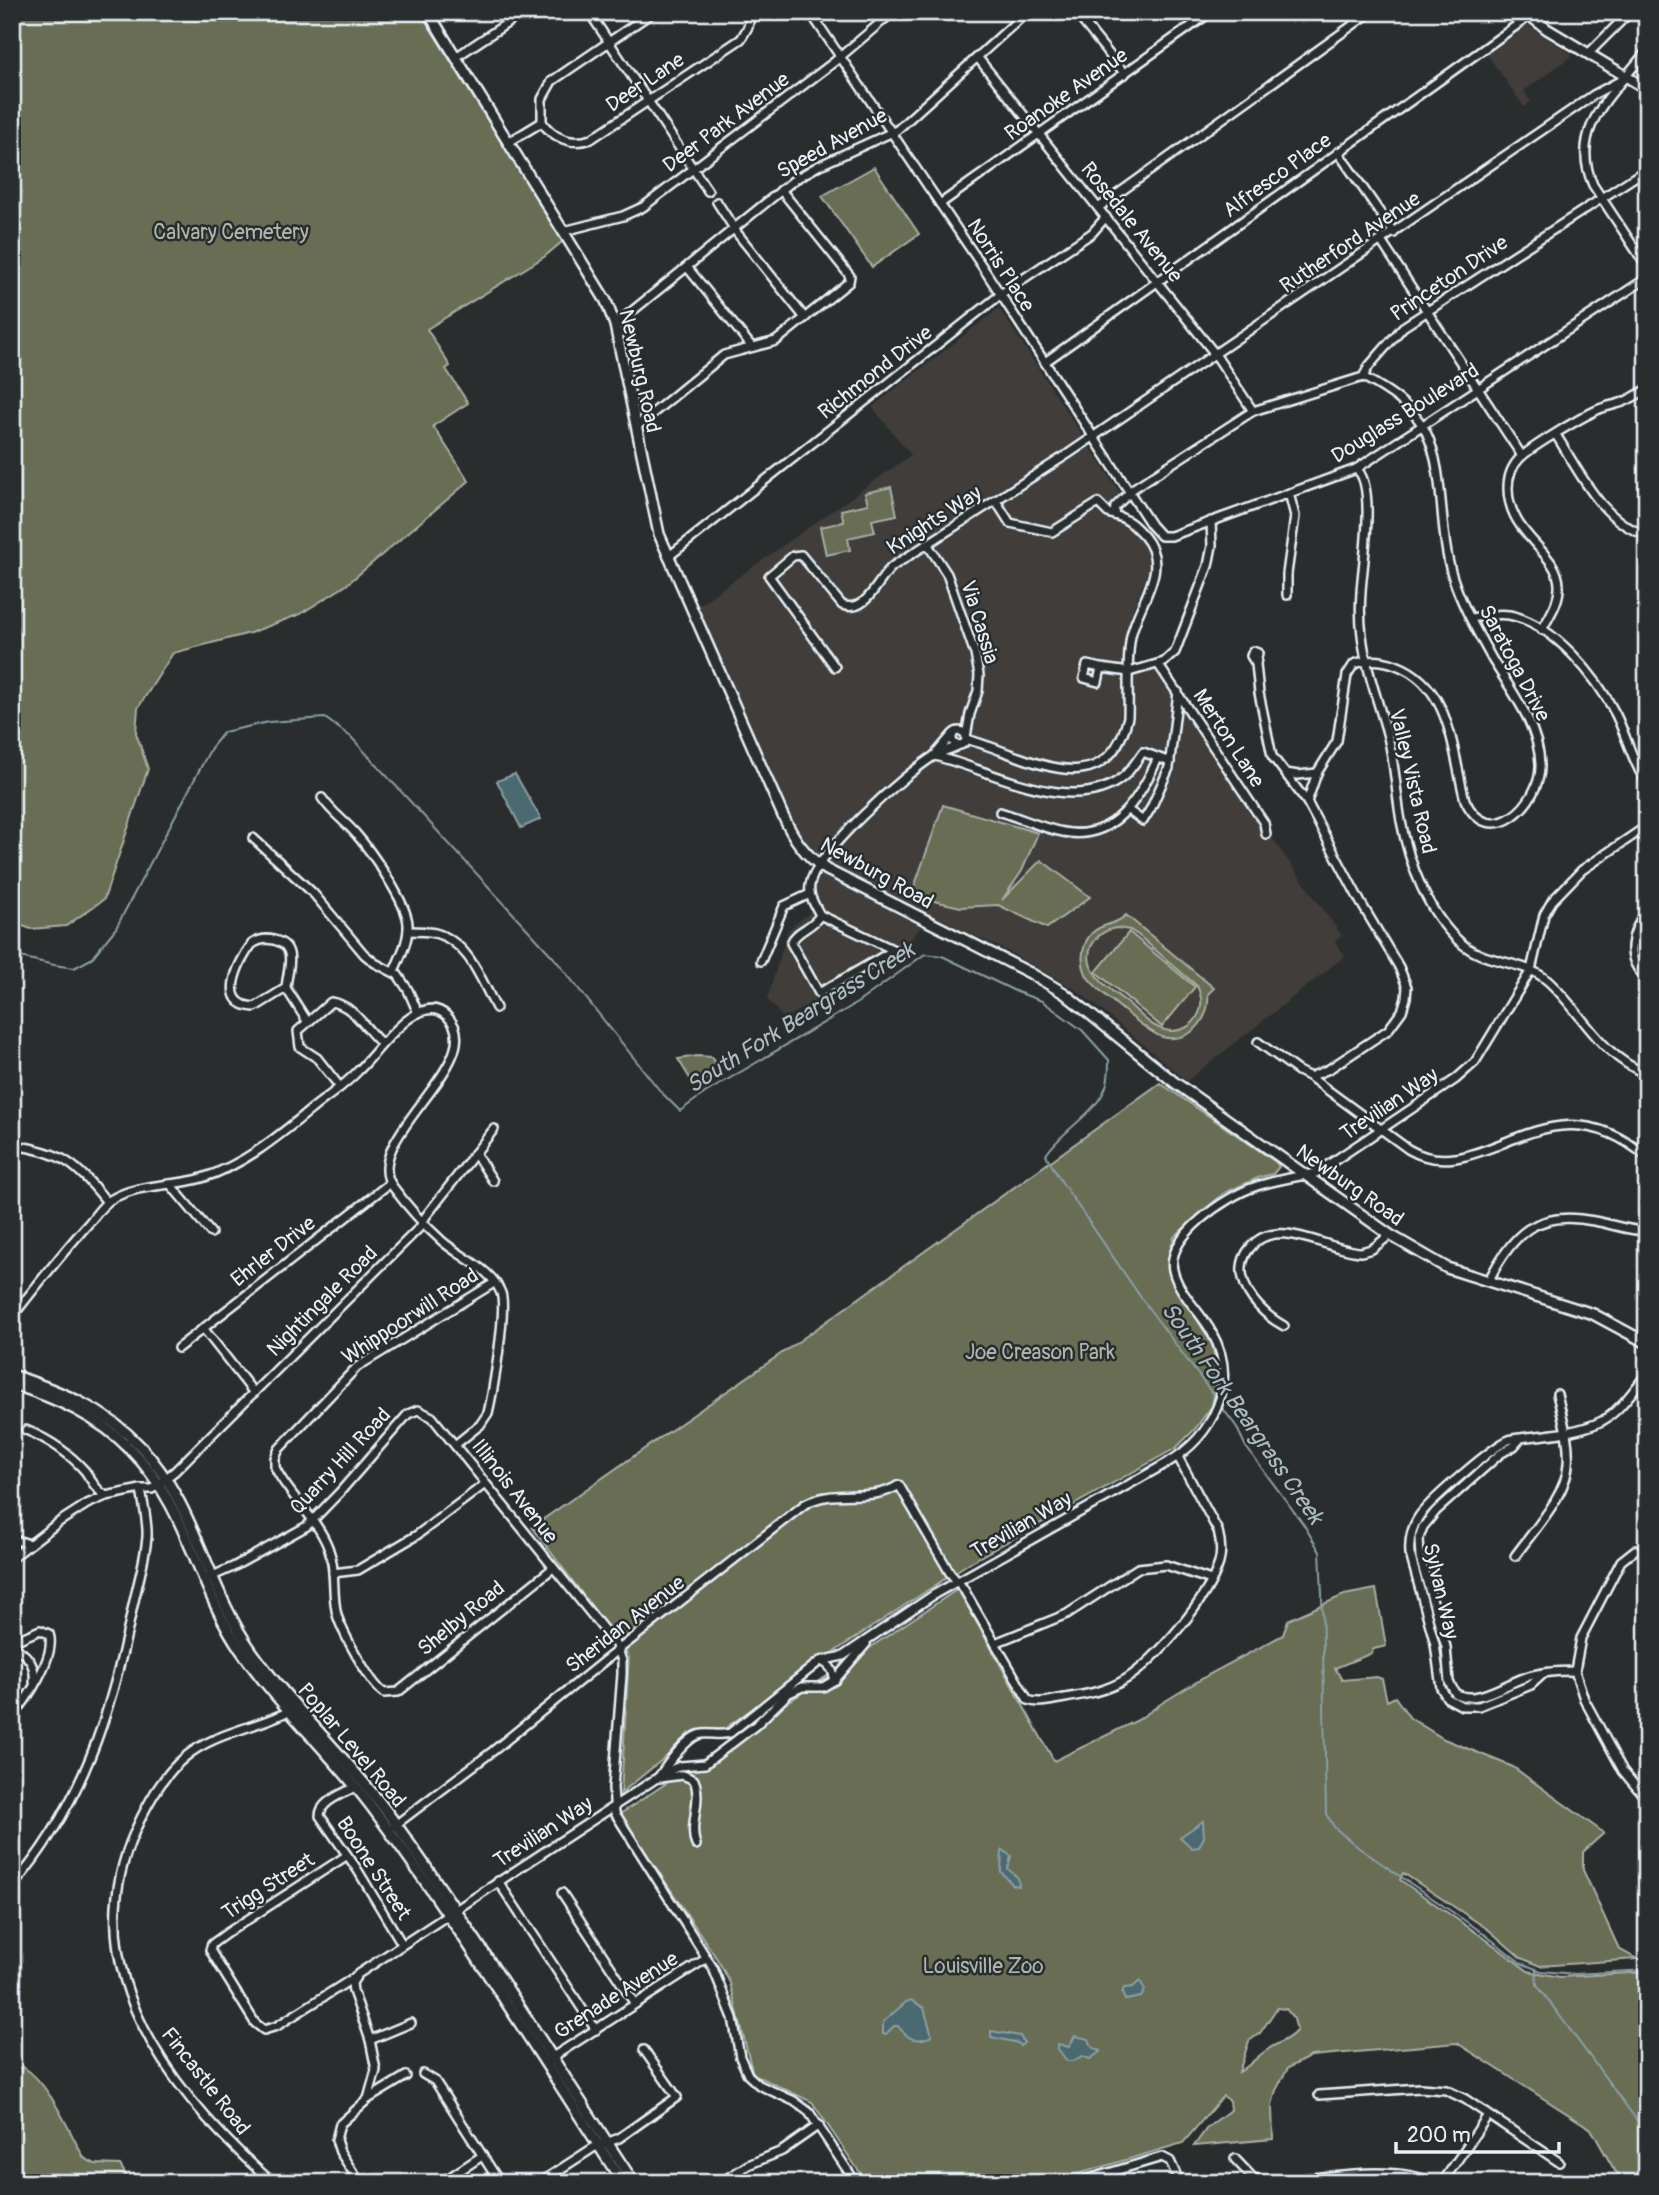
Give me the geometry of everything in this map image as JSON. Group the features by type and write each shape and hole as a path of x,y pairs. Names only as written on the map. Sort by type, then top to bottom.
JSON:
{"main road":[{"name":"Newburg Road","path":"428,12 565,230 606,301 615,325 655,523 794,838 806,854 820,866 1064,993 1174,1082 1390,1235 1447,1268 1593,1314 1647,1343"},
{"path":"1526,13 1647,89"},
{"name":"Poplar Level Road","path":"12,1375 50,1388 95,1410 139,1445 162,1480 209,1578 234,1640 257,1673 354,1770 603,2144 634,2183"},
{"name":"Poplar Level Road","path":"12,1384 52,1398 92,1419 130,1449 162,1480"},
{"name":"Poplar Level Road","path":"293,1708 355,1787 392,1827"},
{"name":"Poplar Level Road","path":"603,2144 623,2183"}],"street":[{"path":"456,57 524,12"},
{"path":"589,12 708,191"},
{"path":"509,142 542,122 542,99 548,85 653,12"},
{"name":"Deer Lane","path":"542,122 559,137 581,142 596,136 741,38 748,27 751,12"},
{"name":"Norris Place","path":"810,12 1156,532 1163,537"},
{"name":"Deer Park Avenue","path":"565,230 636,211 893,12"},
{"name":"Speed Avenue","path":"615,325 781,190 818,166 892,133 1027,12"},
{"path":"1075,12 1125,74"},
{"name":"Roanoke Avenue","path":"940,204 1211,12"},
{"path":"1098,208 1371,12"},
{"path":"1588,54 1630,12"},
{"name":"Alfresco Place","path":"1045,362 1524,20 1526,13"},
{"path":"1647,50 1596,115 1586,139 1588,171 1602,198 1647,267"},
{"name":"Rosedale Avenue","path":"978,58 1215,354 1253,411"},
{"name":"Rutherford Avenue","path":"1093,436 1595,94 1627,77"},
{"path":"1338,152 1394,233"},
{"name":"Princeton Drive","path":"1363,377 1369,366 1404,327 1647,169"},
{"path":"636,427 724,355 776,341 850,280 846,271 781,190"},
{"path":"717,202 734,229 805,318"},
{"name":"Richmond Drive","path":"668,556 1000,295 1092,233 1106,218"},
{"path":"1381,241 1522,456"},
{"path":"687,267 752,347"},
{"name":"Douglass Boulevard","path":"1163,537 1356,469 1647,278"},
{"path":"1114,515 1115,507 1130,492 1253,411 1363,377"},
{"name":"Saratoga Drive","path":"1363,377 1396,397 1422,426 1430,446 1438,485 1448,563 1471,618 1524,713 1540,760 1540,774 1534,792 1515,814 1501,823 1492,824 1483,821 1467,806 1449,726 1430,689 1401,667 1384,662 1365,661"},
{"path":"1542,630 1556,603 1559,585 1553,566 1521,528 1509,500 1510,476 1522,456 1596,410 1623,402 1647,389"},
{"path":"1556,435 1605,510 1624,527 1647,535"},
{"name":"Knights Way","path":"835,667 769,576 771,573 793,556 801,555 837,600 842,605 852,607 868,599 886,572 1093,436"},
{"name":"Valley Vista Road","path":"1356,469 1364,478 1367,512 1367,548 1360,614 1365,661 1392,756 1402,823 1424,889 1441,920 1466,946 1487,957 1539,974 1558,991 1606,1049 1625,1065 1647,1074"},
{"path":"1287,595 1287,573 1295,516 1289,493"},
{"path":"959,745 953,741 954,733 962,731 966,738 1067,771 1089,768 1105,759 1126,727 1132,632 1149,592 1155,567 1152,547 1133,523 1108,513 1098,503 1052,532 1010,523 996,501"},
{"path":"1101,668 1129,672 1166,660 1178,647 1209,566 1212,521"},
{"name":"Via Cassia","path":"928,545 947,574 975,654 979,675 978,691 966,738"},
{"path":"1647,601 1647,616"},
{"path":"1471,618 1508,615 1526,621 1542,630 1574,657 1603,692 1647,784"},
{"path":"1307,802 1317,773 1337,741 1347,675 1354,664 1365,661"},
{"name":"Merton Lane","path":"1158,664 1264,824 1266,834"},
{"path":"1256,664 1268,745 1273,760 1307,802 1399,967 1407,987 1402,1011 1388,1030 1329,1069 1310,1077"},
{"path":"1128,810 1143,821 1152,808 1170,768 1178,692"},
{"name":"Via Cassia","path":"934,756 970,714"},
{"path":"820,915 816,924 794,936 791,943 820,993 894,950 820,915 810,894 811,878 869,809 934,756 959,745 966,738"},
{"path":"934,756 1044,790 1068,794 1093,791 1114,783 1123,777 1143,752 1170,762"},
{"path":"1000,811 1066,833 1098,829 1128,810 1144,788 1158,758"},
{"path":"1285,773 1317,773"},
{"path":"322,798 373,857 402,903 407,916 408,931 394,971"},
{"name":"Trevilian Way","path":"658,1778 689,1739 700,1734 719,1736 730,1733 820,1661 843,1656 958,1581 1178,1457 1199,1438 1219,1405 1224,1370 1211,1331 1176,1279 1173,1268 1174,1254 1182,1239 1230,1198 1253,1187 1316,1173 1456,1079 1475,1062 1531,970 1544,915 1552,901 1581,870 1647,826"},
{"path":"253,838 313,892 364,954 375,963 394,971 408,990 418,1013"},
{"path":"761,961 784,905 810,894"},
{"path":"1647,911 1636,929 1631,949 1636,968 1647,979"},
{"path":"408,931 434,933 463,948 496,1008"},
{"path":"286,988 255,1007 238,1001 233,981 252,944 267,939 275,940 286,947 290,956 286,988 307,1021"},
{"path":"340,1087 317,1058 300,1047 299,1031 307,1021 331,1002 338,1003 354,1013 367,1031 381,1043"},
{"path":"12,1317 107,1202 134,1190 211,1175 244,1158 274,1139 340,1087 362,1068 381,1043 418,1013 434,1009 446,1014 455,1027 456,1044 440,1081 413,1112 391,1153 386,1170 390,1183 422,1222 443,1243 486,1273 495,1283"},
{"path":"1258,1042 1415,1153 1439,1160 1465,1157 1537,1129 1567,1125 1608,1132 1647,1157"},
{"name":"Nightingale Road","path":"162,1480 254,1394 420,1227 494,1129"},
{"path":"12,1145 46,1151 66,1160 87,1178 107,1202"},
{"path":"475,1153 493,1181"},
{"name":"Ehrler Drive","path":"178,1348 390,1183"},
{"path":"170,1184 211,1233"},
{"path":"1488,1282 1509,1244 1526,1230 1542,1223 1573,1218 1632,1231 1647,1231"},
{"path":"1284,1326 1268,1315 1251,1295 1243,1280 1244,1259 1256,1242 1268,1235 1283,1233 1362,1252 1372,1249 1390,1235"},
{"name":"Illinois Avenue","path":"495,1283 501,1292 503,1305 488,1413 480,1425 456,1445 618,1650"},
{"name":"Whippoorwill Road","path":"390,1694 377,1687 339,1623 327,1545 313,1520 276,1470 275,1458 279,1449 357,1367 495,1283"},
{"path":"203,1328 254,1394"},
{"name":"Sylvan Way","path":"1542,1675 1531,1685 1479,1706 1467,1707 1447,1698 1441,1688 1435,1643 1410,1554 1411,1535 1420,1514 1494,1447 1511,1438 1520,1439 1587,1426 1606,1418 1647,1374"},
{"path":"1515,1556 1563,1486 1569,1460 1557,1394"},
{"name":"Quarry Hill Road","path":"209,1578 299,1532 313,1520 408,1413 418,1410 428,1413 456,1445"},
{"path":"26,1430 66,1454 85,1472 95,1489 106,1496"},
{"name":"Sylvan Way","path":"1520,1439 1429,1518 1419,1538 1420,1558 1446,1647 1449,1682 1455,1693 1471,1698 1527,1677 1558,1671 1575,1671"},
{"path":"1485,1455 1491,1462"},
{"path":"958,1581 1026,1698 1032,1702 1088,1694 1126,1679 1152,1658 1171,1637 1211,1580 1221,1556 1220,1537 1178,1457"},
{"path":"12,1887 64,1815 84,1776 107,1714 118,1679 147,1537 141,1489 143,1484 162,1480"},
{"path":"333,1573 358,1570 416,1535 485,1484"},
{"name":"Sheridan Avenue","path":"392,1827 494,1751 618,1650 810,1501 826,1496 875,1495 899,1485 950,1573 958,1581"},
{"path":"92,1502 95,1489"},
{"path":"12,1558 59,1522 92,1502 106,1496 141,1489"},
{"path":"12,1539 30,1544"},
{"path":"1635,1550 1621,1561 1581,1638 1575,1671 1584,1699 1623,1772 1647,1800"},
{"path":"995,1643 1066,1614 1138,1568 1166,1564 1211,1580"},
{"name":"Shelby Road","path":"390,1694 398,1692 553,1568"},
{"path":"12,1717 33,1687 51,1647 49,1634 43,1630 36,1630 12,1645 31,1663 33,1687"},
{"name":"Trevilian Way","path":"261,2029 267,2031 277,2026 356,1976 673,1768 710,1761 795,1690 809,1686 823,1687 835,1680 871,1637"},
{"path":"618,1650 622,1661 622,1674 613,1788 613,1808 618,1820 707,1958 733,2018 740,2057 748,2076 759,2085 799,2104 819,2125 856,2183"},
{"path":"820,1661 828,1664 835,1680"},
{"path":"1439,1674 1448,1674"},
{"name":"Fincastle Road","path":"273,2183 206,2116 147,2035 123,1982 118,1954 116,1914 119,1882 128,1848 149,1803 171,1771 207,1742 293,1708"},
{"path":"686,1745 687,1756 695,1765"},
{"path":"658,1778 683,1775 694,1780 699,1791 694,1819 695,1845"},
{"name":"Boone Street","path":"355,1787 325,1805 319,1814 402,1944"},
{"name":"Trigg Street","path":"261,2029 217,1964 210,1947 227,1933 346,1856"},
{"path":"498,1881 596,2030"},
{"path":"562,1893 635,2004"},
{"name":"Grenade Avenue","path":"548,2060 707,1958"},
{"path":"356,1976 352,1983 353,1991 370,2040 376,2070 368,2099"},
{"path":"370,2040 411,2023"},
{"path":"539,2183 578,2156 630,2130 677,2096 645,2050"},
{"path":"423,2074 435,2081 500,2183"},
{"path":"360,2183 338,2147 336,2133 343,2120 368,2099 406,2076"},
{"path":"1319,2095 1437,2088 1465,2099 1559,2162"},
{"path":"1442,2183 1488,2115"},
{"path":"720,2183 748,2165 782,2151 819,2125"},
{"path":"441,2183 482,2156"},
{"path":"1075,2183 1165,2157 1180,2183"},
{"path":"1236,2159 1253,2178 1268,2182 1391,2173 1417,2176 1434,2183"}],"shaded area":[{"path":"1528,25 1573,55 1524,91 1531,102 1524,107 1487,54"},
{"path":"999,308 1121,494 1112,506 1114,517 1127,521 1147,552 1150,568 1133,609 1127,637 1129,672 1156,671 1266,837 1270,835 1342,936 1335,941 1345,956 1187,1081 1078,991 1005,950 931,915 902,950 784,1019 767,999 788,930 809,913 814,861 795,836 696,607 911,455 872,407"}],"green space":[{"name":"Calvary Cemetery","path":"12,12 420,12 563,241 544,257 427,329 450,366 446,369 468,403 433,426 469,481 345,586 300,614 250,633 173,653 138,708 136,733 148,769 104,899 66,926 31,929 12,922"},
{"path":"874,167 919,234 872,267 822,196"},
{"path":"891,487 897,515 872,520 875,532 848,538 850,550 826,555 820,527 844,522 841,510 868,504 865,493"},
{"path":"943,805 1038,833 1022,871 1002,900 1041,860 1090,897 1047,928 998,905 961,907 911,896"},
{"path":"1126,915 1214,988 1208,994 1206,1013 1202,1021 1189,1033 1172,1038 1155,1034 1110,1000 1087,976 1083,956 1089,937 1099,928","holes":["1112,929 1130,930 1197,986 1201,1005 1194,1021 1187,1027 1170,1031 1155,1026 1100,981 1094,973 1089,956 1095,940"]},
{"path":"1129,932 1195,987 1162,1027 1096,972"},
{"path":"712,1057 721,1073 694,1085 678,1059"},
{"name":"Joe Creason Park","path":"1160,1083 1276,1162 1279,1167 1273,1174 1224,1193 1174,1237 1169,1255 1169,1273 1212,1344 1218,1374 1212,1406 1195,1429 1176,1448 969,1563 820,1661 724,1729 689,1733 678,1747 621,1793 629,1656 532,1527 795,1344"},
{"name":"Louisville Zoo","path":"958,1589 1054,1761 1138,1720 1208,1675 1283,1635 1288,1620 1344,1595 1376,1589 1386,1646 1335,1668 1342,1680 1377,1677 1382,1679 1387,1701 1395,1697 1410,1718 1444,1739 1513,1767 1604,1833 1583,1852 1583,1870 1619,1949 1637,1959 1540,1966 1521,1958 1489,1930 1403,1873 1400,1880 1528,1971 1560,1977 1647,1972 1645,2183 1628,2183 1615,2171 1591,2129 1457,2043 1311,2056 1288,2068 1276,2090 1272,2105 1273,2139 1194,2146 1207,2128 1230,2110 1229,2100 1223,2096 1183,2143 1048,2183 867,2183 812,2102 753,2074 730,1983 719,1962 620,1814","holes":["1277,2008 1286,2009 1294,2019 1297,2030 1263,2052 1239,2072 1249,2041 1260,2033"]},
{"path":"23,2067 50,2095 84,2158 95,2164 120,2165 131,2183 12,2183 12,2069"}],"water":[{"path":"515,774 541,819 521,828 497,781"},
{"path":"1203,1821 1204,1837 1199,1847 1192,1848 1180,1837"},
{"path":"1002,1850 1011,1856 1008,1869 1018,1878 1019,1886 1013,1885 1001,1872"},
{"path":"1140,1981 1145,1990 1141,1997 1125,2000 1122,1993 1124,1988 1133,1987"},
{"path":"911,2000 924,2008 932,2036 913,2039 898,2026 883,2034 883,2022"},
{"path":"991,2031 1020,2036 1024,2043 1020,2046 1018,2043 991,2037"},
{"path":"1075,2036 1089,2039 1092,2047 1101,2051 1090,2059 1082,2056 1067,2061 1058,2049 1058,2044 1069,2047"}],"waterway":[{"name":"South Fork Beargrass Creek","path":"12,955 74,968 91,959 116,928 211,748 224,732 269,722 325,718 351,737 554,958 661,1092 680,1111 705,1093 857,1003 925,954 942,956 1042,1001 1082,1030 1109,1060 1107,1083 1097,1103 1046,1155 1144,1302 1217,1400"},
{"name":"South Fork Beargrass Creek","path":"1220,1405 1236,1426 1246,1447 1304,1525 1320,1552 1326,1814 1335,1828 1521,1963 1541,1971 1575,1974 1647,1970"},
{"path":"1536,1969 1537,1985 1641,2126 1647,2142"}]}
